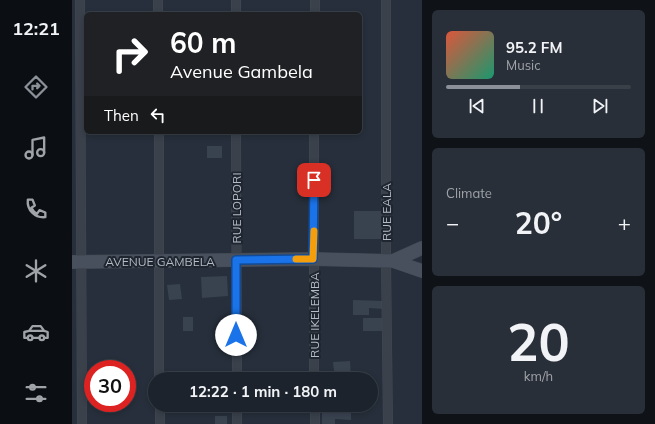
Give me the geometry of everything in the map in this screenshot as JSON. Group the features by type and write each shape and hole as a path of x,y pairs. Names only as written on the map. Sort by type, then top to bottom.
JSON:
{"street":[{"path":"80,0 77,262 82,424"},
{"path":"158,0 158,12"},
{"path":"236,0 236,12"},
{"path":"315,0 315,12"},
{"name":"RUE EALA","path":"386,0 389,260 388,424"},
{"path":"159,134 159,372"},
{"name":"RUE LOPORI","path":"236,134 237,372"},
{"name":"RUE IKELEMBA","path":"314,134 314,372"},
{"path":"389,260 422,248"},
{"name":"AVENUE GAMBELA","path":"77,262 313,259 389,260"},
{"path":"389,260 422,272"},
{"path":"160,412 160,424"},
{"path":"237,412 237,424"},
{"path":"314,412 315,424"}],"building":[{"path":"91,134 121,134 121,135"},
{"path":"207,146 222,146 222,158 207,158"},
{"path":"354,211 381,211 381,239 354,239"},
{"path":"227,276 228,296 202,298 201,277"},
{"path":"180,284 182,299 169,300 167,285"},
{"path":"353,300 384,301 384,309 369,308 369,315 353,315"},
{"path":"183,317 193,317 193,331 183,331"},
{"path":"363,318 384,318 384,331 363,331"},
{"path":"350,361 351,372 327,372 334,371 333,362"},
{"path":"322,412 351,412 351,420 335,419 335,424 322,424"},
{"path":"215,416 227,416 227,424 215,424"}],"slow traffic":[{"path":"296,259 313,259 314,231"}],"route":[{"path":"236,335 236,260 313,259 314,180"}]}
